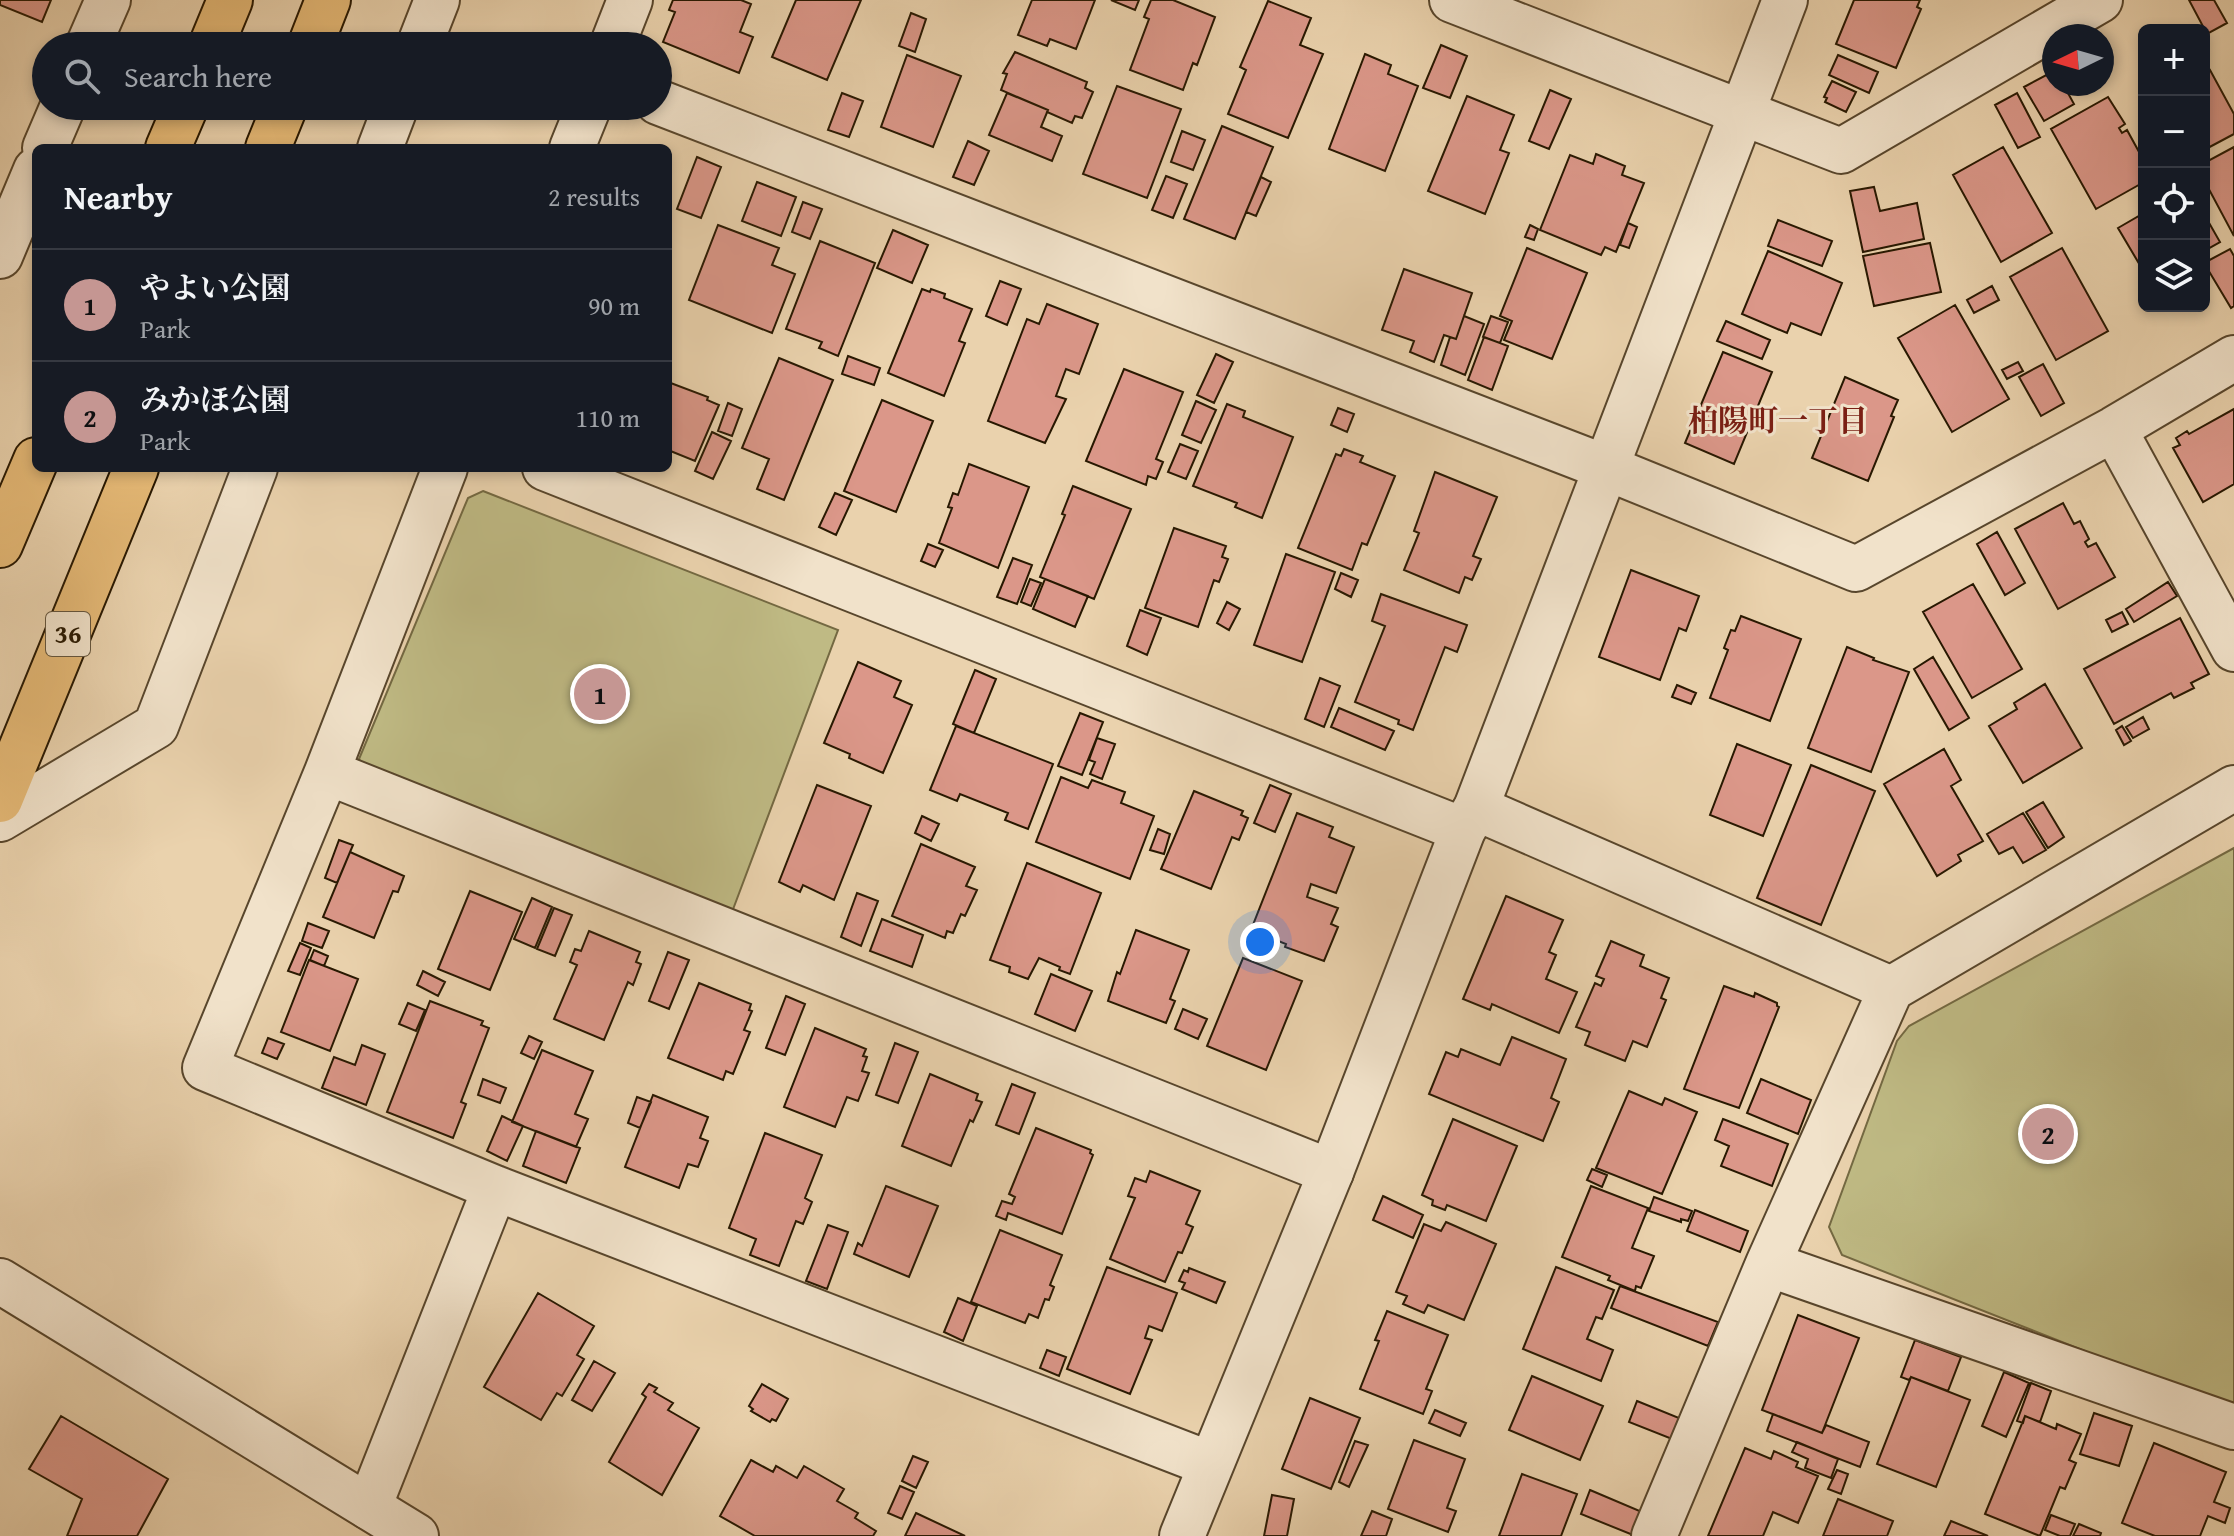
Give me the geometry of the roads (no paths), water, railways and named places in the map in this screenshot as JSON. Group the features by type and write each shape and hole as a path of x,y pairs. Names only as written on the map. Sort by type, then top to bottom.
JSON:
{"highway":[{"path":"217,32 230,0"},
{"path":"315,32 328,0"},
{"path":"170,144 180,120"},
{"path":"270,144 279,120"},
{"path":"0,545 32,469"},
{"name":"36","path":"0,800 134,472"}],"street":[{"path":"94,32 108,0"},
{"path":"424,32 437,0"},
{"path":"617,32 630,0"},
{"path":"1452,0 1841,151 2100,0"},
{"path":"1182,1536 1331,1172 1607,468 1785,0"},
{"path":"672,107 1607,468 1856,569 2114,429 2234,358"},
{"path":"47,144 57,120"},
{"path":"382,144 391,120"},
{"path":"574,144 583,120"},
{"path":"0,256 32,180"},
{"path":"2114,429 2234,649"},
{"path":"0,819 156,726 253,472"},
{"path":"443,472 327,772 205,1068 495,1188 1210,1464"},
{"path":"556,472 1469,819 1891,989"},
{"path":"327,772 1331,1172"},
{"path":"1654,1536 1768,1264 1891,989 2234,788"},
{"path":"369,1507 495,1188"},
{"path":"1768,1264 2234,1427"},
{"path":"0,1281 416,1536"}],"place":[{"name":"やよい公園","path":"600,694"},
{"name":"みかほ公園","path":"2048,1134"}],"district":[{"name":"柏陽町一丁目","path":"1778,421"}]}
